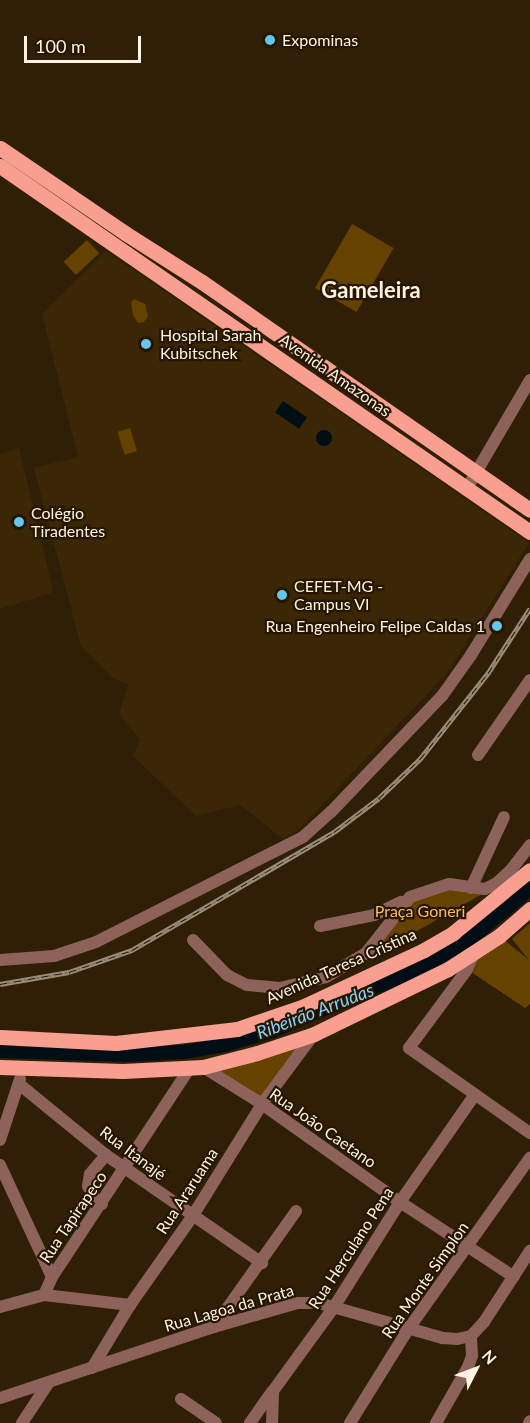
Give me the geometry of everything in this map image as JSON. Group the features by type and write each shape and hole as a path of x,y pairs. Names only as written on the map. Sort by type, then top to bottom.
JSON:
{"main road":[{"name":"Avenida Amazonas","path":"0,148 129,236 202,282 530,510"},
{"name":"Avenida Amazonas","path":"0,166 530,531"},
{"name":"Avenida Teresa Cristina","path":"0,1037 116,1043 194,1036 237,1029 292,1010 424,950 453,933 530,870"},
{"path":"0,1067 20,1076 123,1071 196,1067 258,1053 314,1034 398,995 474,953 530,909"}],"street":[{"path":"467,488 530,380"},
{"path":"0,960 69,952 161,910 303,837 331,812 442,696 471,655 530,559"},
{"path":"478,755 530,680"},
{"path":"471,888 504,817"},
{"path":"320,926 374,915 410,897 449,884 485,889 497,883 530,845"},
{"path":"193,940 227,975 247,985 280,988 326,977 366,953 410,897"},
{"path":"366,953 368,976"},
{"path":"474,953 466,971 410,1048 474,1096 530,1133"},
{"name":"Rua Araruama","path":"92,1368 130,1305 192,1217 262,1104 314,1034"},
{"name":"Rua João Caetano","path":"196,1067 262,1104 400,1202 514,1277"},
{"name":"Rua Tapirapeco","path":"45,1295 52,1277 196,1067"},
{"path":"0,1140 20,1076"},
{"name":"Rua Itanajé","path":"20,1076 106,1155 192,1217 262,1263"},
{"name":"Rua Herculano Pena","path":"250,1423 334,1307 400,1202 474,1096"},
{"path":"102,1204 96,1200 88,1186 90,1174 106,1155"},
{"name":"Rua Monte Simplon","path":"350,1423 409,1328 530,1158"},
{"path":"0,1165 52,1277"},
{"path":"214,1327 262,1263 296,1211"},
{"path":"435,1423 468,1367 472,1356 471,1336 484,1322 530,1251"},
{"path":"0,1307 45,1295 130,1305"},
{"name":"Rua Lagoa da Prata","path":"0,1398 297,1302 334,1307 457,1340 471,1336"},
{"path":"22,1423 49,1382"},
{"path":"272,1423 273,1391"},
{"path":"181,1400 216,1423"}],"shaded area":[{"name":"CEFET-MG - Campus VI","path":"106,251 529,543 447,673 300,828 283,839 240,805 196,816 133,756 140,740 119,714 128,684 113,678 81,646 34,468 78,457 42,314"},
{"path":"283,401 307,417 299,429 275,413"},
{"path":"324,430 330,432 332,438 330,444 324,446 318,444 316,438 318,432"},
{"name":"Colégio Tiradentes","path":"19,448 53,590 51,593 0,609 0,454"}],"green space":[{"path":"352,224 394,248 357,312 315,288"},
{"path":"87,240 99,253 76,275 64,262"},
{"path":"134,299 145,304 148,316 144,322 138,323 133,315 131,303"},
{"path":"130,428 137,451 125,455 118,432"},
{"name":"Praça Goneri","path":"449,884 486,892 371,957 410,897"},
{"path":"530,923 530,1004 525,1008 468,970 474,955 503,939 529,960 512,939"},
{"path":"303,1042 261,1098 212,1069"}],"waterway":[{"name":"Ribeirão Arrudas","path":"0,1051 128,1055 184,1052 225,1045 272,1031 419,969 469,940 530,889"}],"railway":[{"path":"0,984 69,972 132,950 334,832 379,798 420,759 488,673 530,608"}],"place":[{"name":"Expominas","path":"270,40"},
{"name":"Hospital Sarah Kubitschek","path":"146,344"},
{"name":"Colégio Tiradentes","path":"19,522"},
{"name":"CEFET-MG - Campus VI","path":"282,595"},
{"name":"Rua Engenheiro Felipe Caldas 1","path":"497,626"}],"district":[{"name":"Gameleira","path":"371,290"}]}
